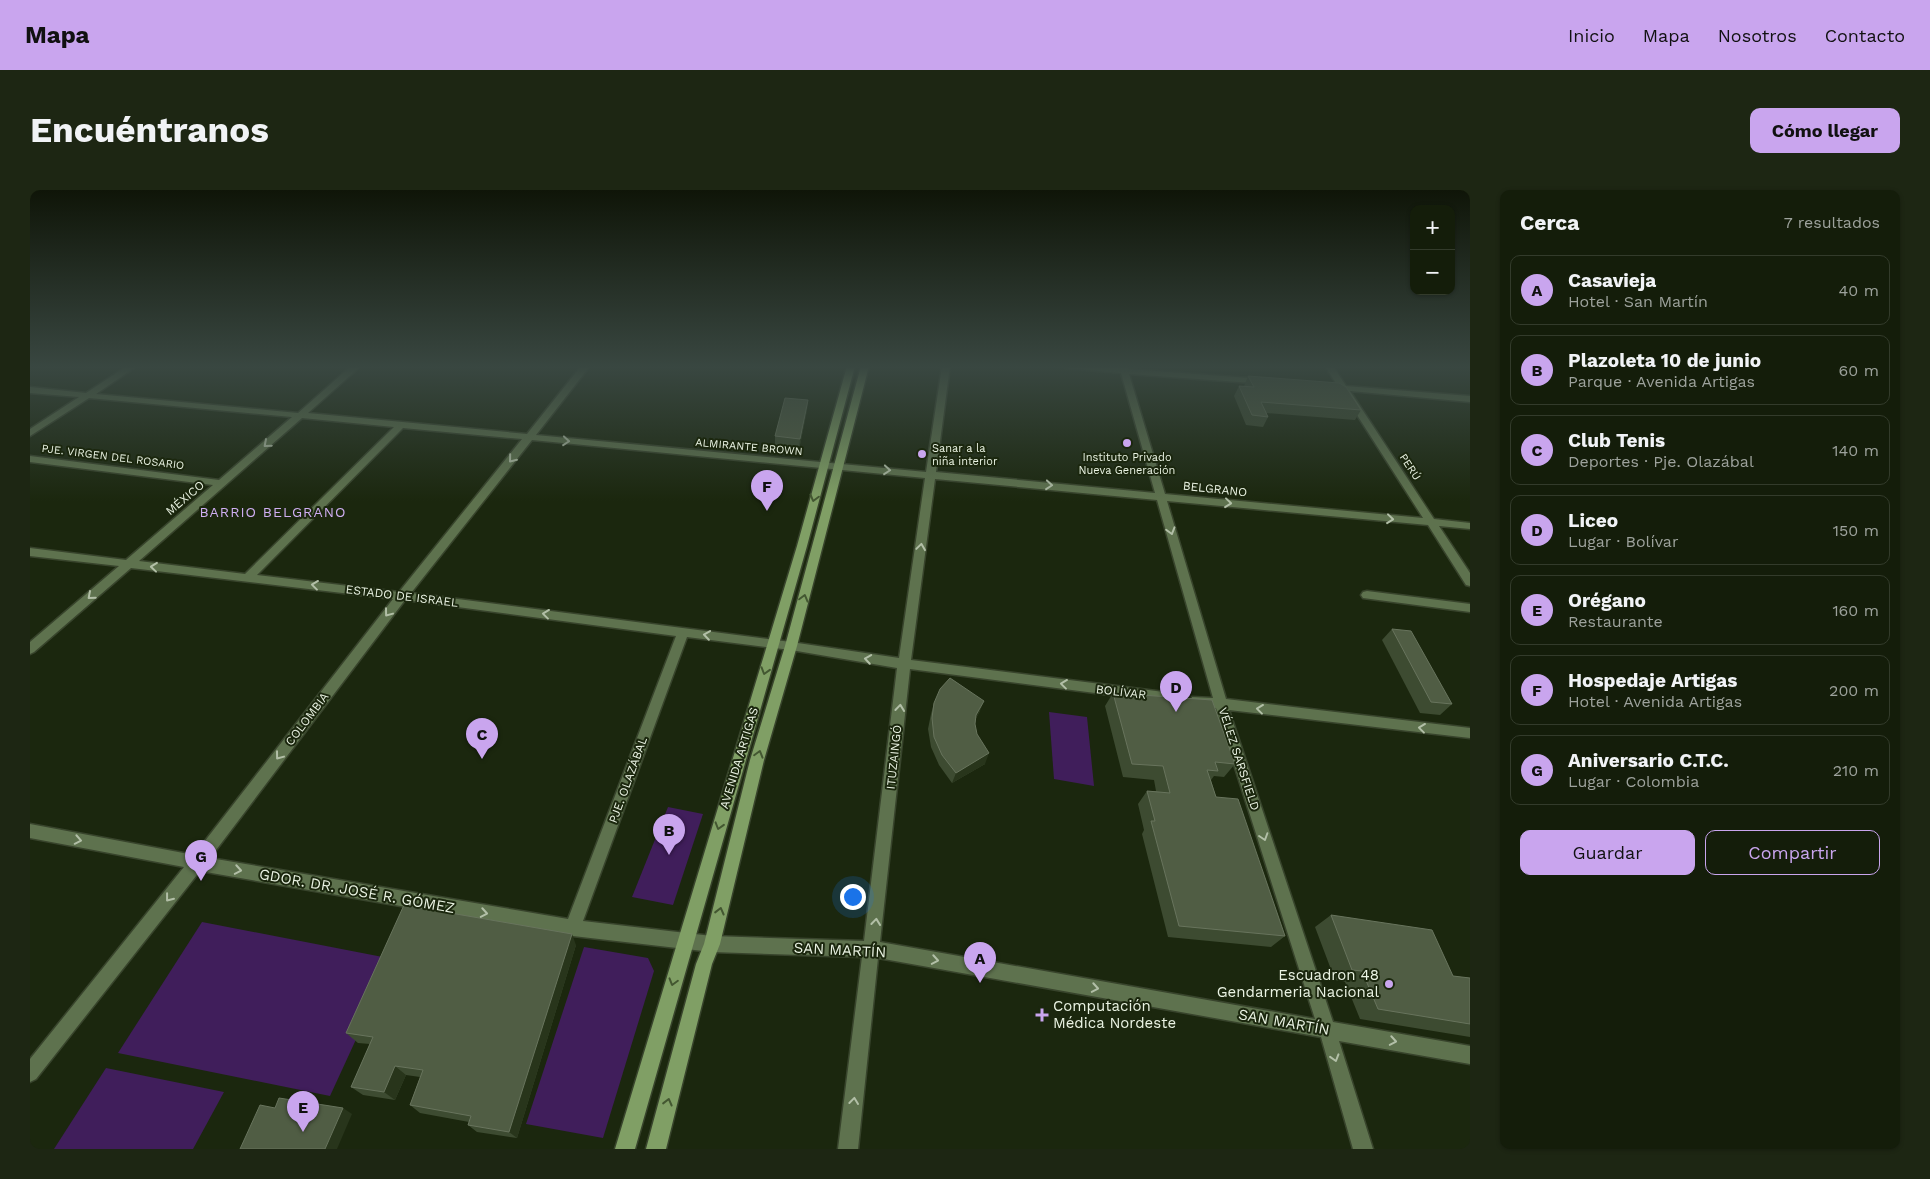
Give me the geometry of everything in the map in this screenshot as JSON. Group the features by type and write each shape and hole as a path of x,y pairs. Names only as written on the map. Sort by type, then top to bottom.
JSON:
{"main road":[{"name":"AVENIDA ARTIGAS","path":"626,1149 839,411"},
{"name":"AVENIDA ARTIGAS","path":"656,1149 704,964 712,944 757,760 791,646 853,411"}],"street":[{"path":"30,433 65,411"},
{"name":"ALMIRANTE BROWN","path":"253,411 839,467"},
{"name":"MÉXICO","path":"30,649 305,411"},
{"name":"COLOMBIA","path":"30,1073 197,863 402,596 551,411"},
{"name":"ITUZAINGÓ","path":"848,1149 873,949 904,664 940,411"},
{"name":"VÉLEZ SARSFIELD","path":"1136,411 1221,704 1327,1030 1363,1149"},
{"name":"PERÚ","path":"1358,411 1470,582"},
{"path":"248,577 401,425"},
{"name":"PJE. VIRGEN DEL ROSARIO","path":"30,459 222,483"},
{"name":"BELGRANO","path":"839,467 931,474 1470,526"},
{"name":"ESTADO DE ISRAEL","path":"30,552 402,596 773,644"},
{"path":"1367,595 1470,608"},
{"name":"PJE. OLAZÁBAL","path":"572,928 683,632"},
{"name":"BOLÍVAR","path":"773,644 904,664 1470,733"},
{"name":"GDOR. DR. JOSÉ R. GÓMEZ","path":"30,831 197,863 572,928 685,942"},
{"name":"SAN MARTÍN","path":"685,942 873,949 1470,1055"}],"shaded area":[{"path":"1049,712 1087,717 1094,786 1054,779"},
{"path":"668,807 703,814 673,905 632,897"},
{"path":"202,922 393,959 330,1096 118,1053"},
{"path":"584,947 648,958 654,971 603,1138 526,1124"},
{"path":"106,1068 224,1092 193,1149 54,1149"}],"building":[{"path":"782,411 806,411 800,439 775,436"},
{"path":"1250,411 1265,411 1268,417 1252,415"},
{"path":"1392,629 1411,631 1452,704 1431,702"},
{"path":"950,678 984,701 976,715 975,724 977,734 989,753 956,773 942,755 934,737 932,718 934,703 940,689"},
{"path":"1113,693 1212,700 1235,764 1215,762 1218,771 1207,770 1216,797 1238,799 1285,936 1179,926 1151,821 1155,821 1147,791 1170,793 1163,766 1132,764"},
{"path":"404,905 572,934 509,1132 468,1125 471,1116 410,1105 423,1070 395,1066 384,1092 351,1087 373,1037 346,1033"},
{"name":"Escuadron 48 Gendarmeria Nacional","path":"1331,915 1432,930 1453,976 1470,978 1470,1024 1378,1009 1362,971 1352,970"},
{"path":"279,1098 343,1108 325,1149 240,1149 260,1105 275,1108"}],"place":[{"name":"Instituto Privado Nueva Generación","path":"1127,443"},
{"name":"Sanar a la niña interior","path":"922,454"},
{"name":"Hospedaje Artigas","path":"767,511"},
{"name":"Liceo","path":"1176,712"},
{"name":"Club Tenis","path":"482,759"},
{"name":"Plazoleta 10 de junio","path":"669,855"},
{"name":"Aniversario C.T.C.","path":"201,881"},
{"name":"Casavieja","path":"980,983"},
{"name":"Escuadron 48 Gendarmeria Nacional","path":"1389,984"},
{"name":"Computación Médica Nordeste","path":"1042,1015"},
{"name":"Orégano","path":"303,1132"}],"district":[{"name":"BARRIO BELGRANO","path":"273,512"}]}
